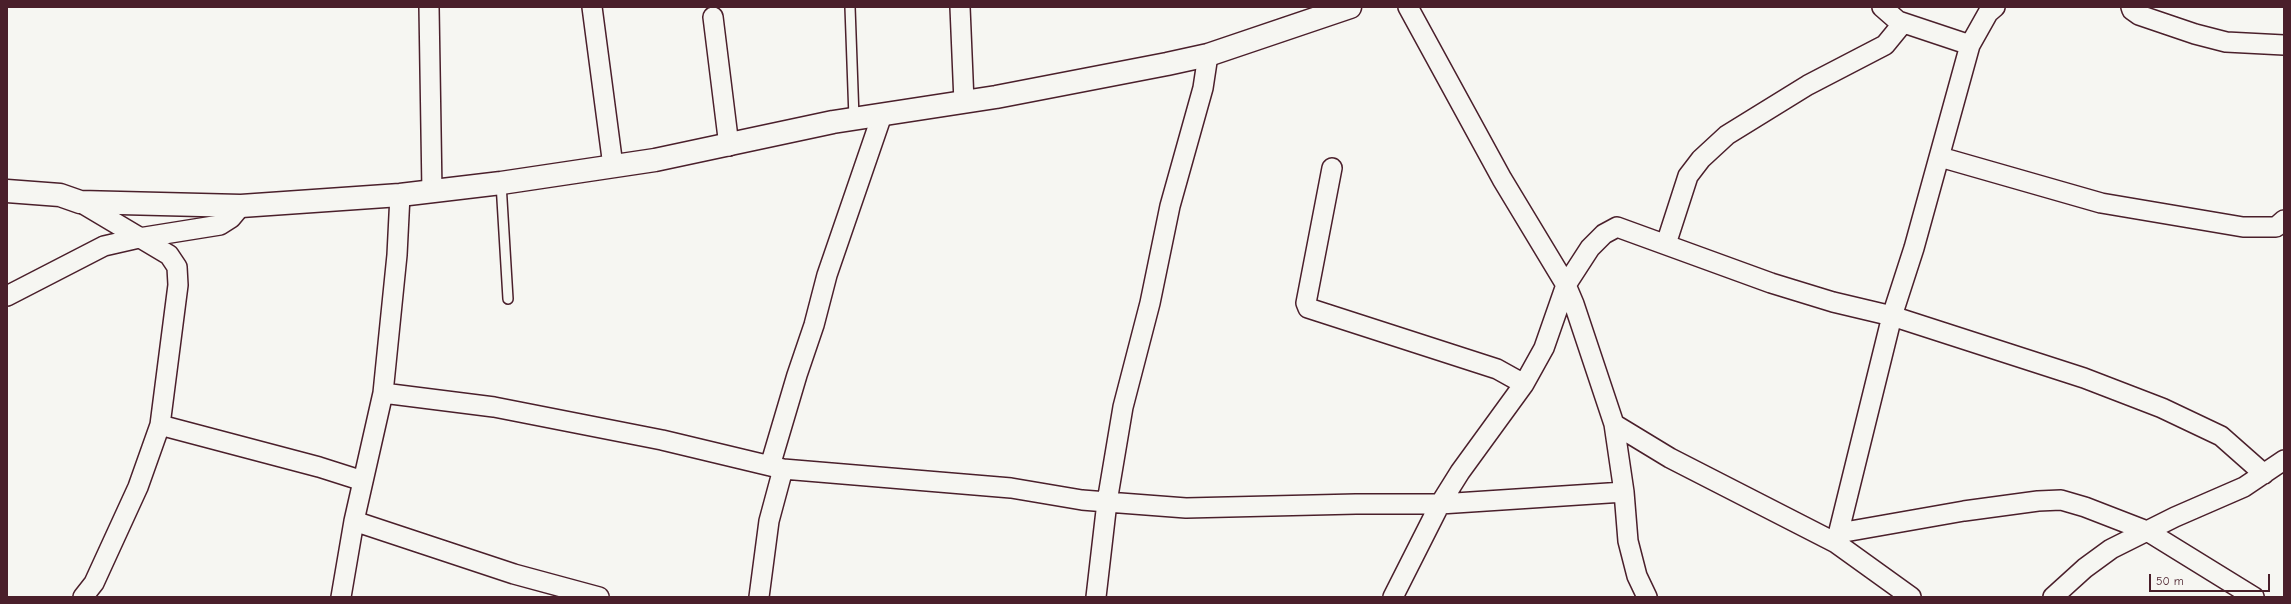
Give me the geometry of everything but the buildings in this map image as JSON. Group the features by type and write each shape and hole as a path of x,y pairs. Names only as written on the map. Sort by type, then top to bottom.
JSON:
{"street":[{"path":"429,7 432,192"},
{"path":"592,7 613,166"},
{"path":"960,7 964,102"},
{"path":"80,202 241,206 432,192 613,166 729,146 854,118 964,102 1208,55 1350,7"},
{"path":"1408,7 1502,179 1566,285 1614,424 1624,492 1628,541 1637,576 1647,597"},
{"path":"1882,7 1903,23 1970,45"},
{"path":"1837,538 1892,316 1914,248 1970,45 1988,13 1995,7"},
{"path":"2131,7 2139,16 2194,34 2226,42 2284,45"},
{"path":"713,17 729,146"},
{"path":"1666,244 1688,176 1706,154 1727,135 1808,85 1885,45 1903,23"},
{"path":"1096,597 1107,502 1123,406 1150,303 1170,206 1203,88 1208,55"},
{"path":"759,597 776,468 797,376 814,325 827,275 882,115"},
{"path":"1940,157 2100,203 2243,227 2276,227 2284,220"},
{"path":"1332,168 1306,303 1308,308 1497,369 1524,384"},
{"path":"7,191 60,195 80,202 169,255 177,267 178,285 160,425 138,486 91,592"},
{"path":"341,597 354,521 383,393 397,255 400,195"},
{"path":"7,296 104,246 139,238 220,225 231,218 241,206"},
{"path":"1393,597 1440,504 1460,472 1524,384 1544,348 1566,285 1590,248 1604,234 1617,227 1771,283 1833,302 1892,316 2084,378 2162,408 2221,436 2264,474"},
{"path":"383,393 494,407 662,440 776,468 1011,488 1082,500 1107,502 1186,508 1356,504 1440,504 1624,492"},
{"path":"1614,424 1670,458 1837,538 1911,597"},
{"path":"160,425 320,467 363,481"},
{"path":"2053,597 2085,568 2111,549 2244,487 2284,460"},
{"path":"1837,538 1964,511 2038,501 2061,500 2085,507 2147,531 2254,597"},
{"path":"354,521 514,574 599,597"}],"lane":[{"path":"850,7 854,118"},
{"path":"501,183 508,299"}]}
